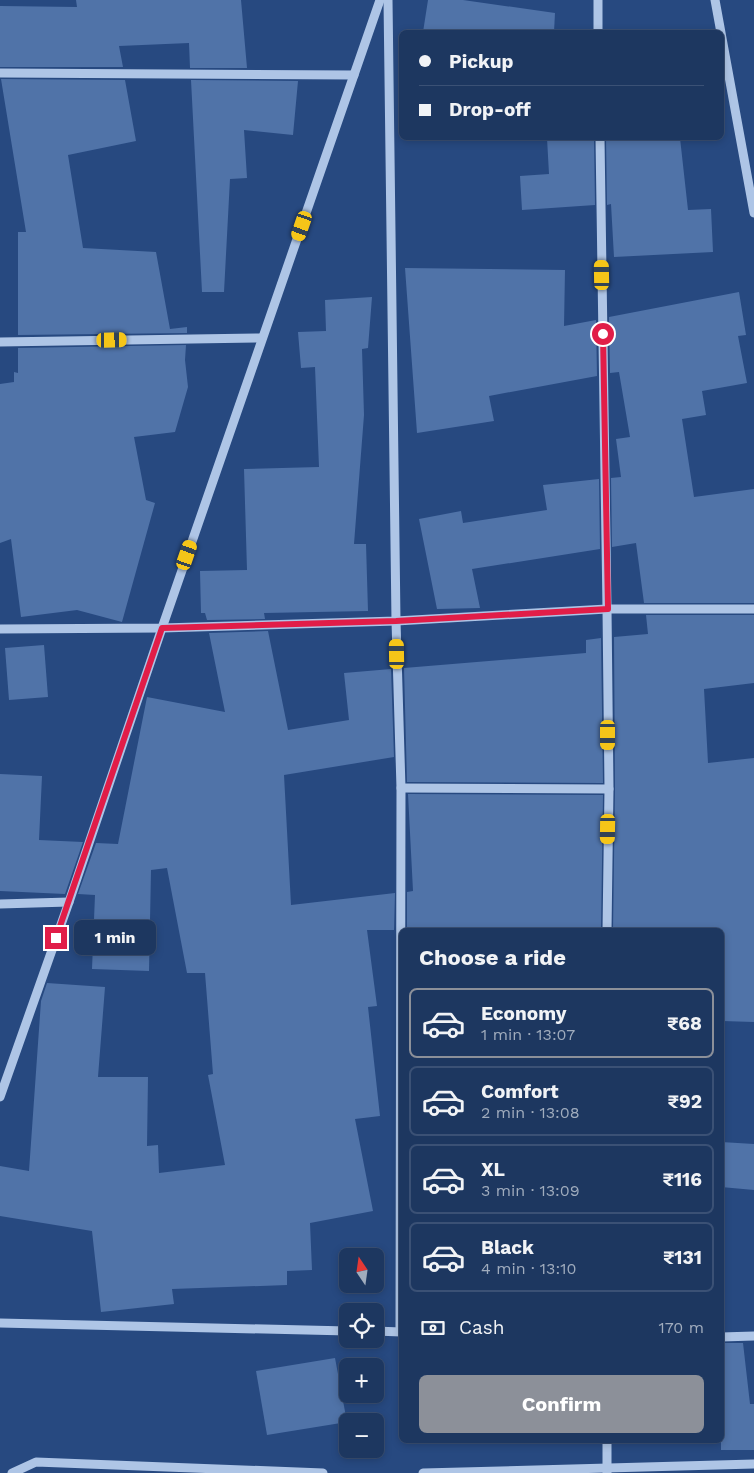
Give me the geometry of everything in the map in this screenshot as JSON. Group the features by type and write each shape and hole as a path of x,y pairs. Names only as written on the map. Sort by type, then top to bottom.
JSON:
{"street":[{"path":"0,1097 380,0"},
{"path":"388,0 396,621 401,788 401,928"},
{"path":"598,0 598,30"},
{"path":"715,0 720,30"},
{"path":"724,49 754,213"},
{"path":"0,73 354,75"},
{"path":"600,140 608,609 609,789 607,928"},
{"path":"0,342 262,338"},
{"path":"0,628 162,628 396,621 608,609 754,609"},
{"path":"401,788 609,789"},
{"path":"0,904 69,902"},
{"path":"0,1324 339,1331"},
{"path":"384,1331 399,1332"},
{"path":"724,1337 754,1336"},
{"path":"607,1443 607,1471"},
{"path":"12,1473 36,1462 322,1473"},
{"path":"423,1473 607,1471 754,1464"}],"building":[{"path":"76,0 241,0 247,68 190,68 189,43 119,46 123,67 0,67 0,6 77,7"},
{"path":"428,0 463,0 555,13 554,30 423,30"},
{"path":"1,79 125,80 136,141 68,155 83,248 156,252 170,329 187,327 187,333 18,335 18,232 26,232"},
{"path":"191,80 298,81 293,135 244,130 247,178 230,179 224,292 202,292"},
{"path":"547,140 594,140 595,205 522,210 520,176 549,174"},
{"path":"606,140 680,140 688,210 711,209 713,252 614,257 611,204 607,205"},
{"path":"405,268 565,270 564,326 596,320 597,376 489,396 494,421 417,433"},
{"path":"739,292 746,335 738,336 747,383 702,391 706,415 682,419 694,497 754,489 754,603 644,603 636,543 612,547 611,478 621,477 616,439 630,437 619,372 610,373 609,317"},
{"path":"372,297 368,348 362,349 364,415 354,544 366,544 368,611 264,613 265,619 207,620 205,613 201,613 200,571 247,570 244,469 319,467 315,367 301,368 298,332 326,331 325,300"},
{"path":"186,345 185,360 188,387 175,432 134,437 146,500 155,503 122,622 77,610 21,617 11,539 0,543 0,384 14,382 14,372 18,373 18,348"},
{"path":"599,479 600,549 472,569 480,608 437,609 419,519 461,511 463,523 547,510 543,485"},
{"path":"646,615 754,615 754,683 704,689 708,763 754,758 754,1022 724,1021 724,928 613,928 615,789 614,637 648,634"},
{"path":"268,631 288,730 349,720 344,673 391,669 394,757 284,775 291,905 395,893 394,930 367,930 377,1006 368,1007 380,1116 355,1119 373,1211 310,1223 312,1270 287,1271 287,1285 172,1289 174,1304 101,1312 92,1231 0,1216 0,1166 29,1171 41,1001 47,983 105,987 98,1077 148,1077 147,1146 158,1145 159,1173 225,1165 208,1075 213,1074 205,973 187,973 167,868 151,870 149,971 92,969 95,895 78,894 96,843 118,844 147,697 225,712 209,633"},
{"path":"601,638 603,783 407,782 404,668 586,653 586,640"},
{"path":"44,645 48,697 9,700 5,648"},
{"path":"0,774 42,776 39,840 83,842 65,894 0,891"},
{"path":"408,794 603,795 601,928 407,928 407,892 413,891"},
{"path":"724,1142 754,1144 754,1190 724,1187"},
{"path":"724,1343 743,1343 750,1404 754,1404 754,1450 721,1450 721,1443 724,1443"},
{"path":"335,1358 339,1379 339,1403 343,1403 345,1413 339,1413 339,1423 267,1435 256,1371"}],"route":[{"path":"56,938 162,628 396,621 608,609 603,334"}]}
